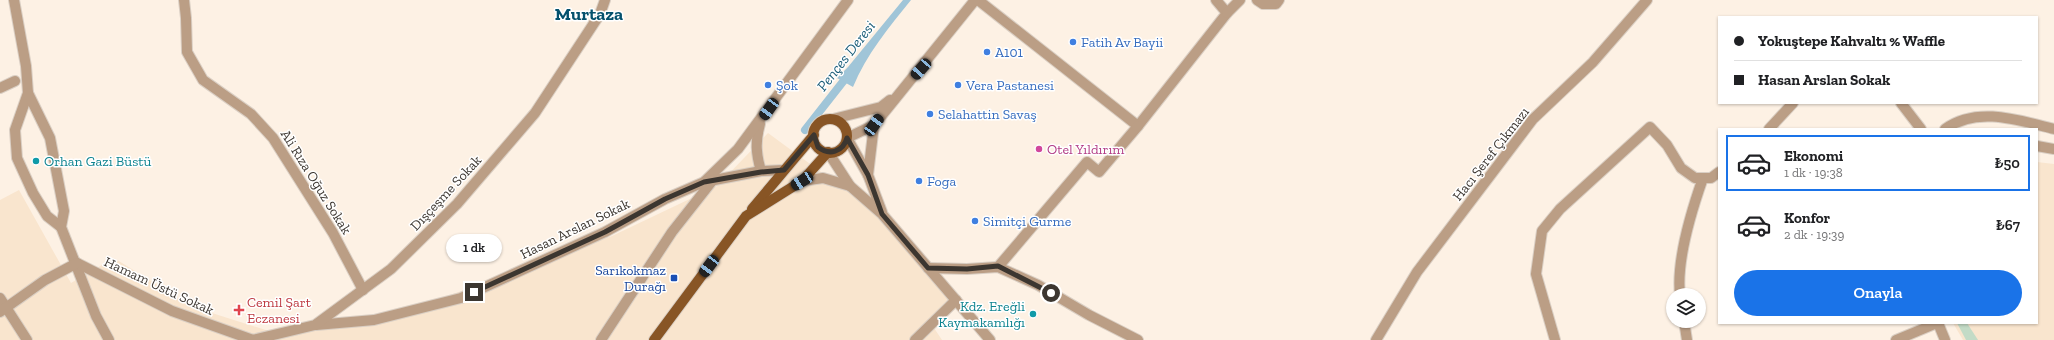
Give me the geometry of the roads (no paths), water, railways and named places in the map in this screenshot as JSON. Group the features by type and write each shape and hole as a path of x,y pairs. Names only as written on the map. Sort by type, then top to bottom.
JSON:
{"main road":[{"path":"654,340 746,216 814,135 818,124 828,119 833,119 843,124 847,133 847,138 845,143 838,151 828,152 818,147 814,135"},
{"path":"746,216 802,181 828,152"}],"street":[{"path":"14,0 26,66 28,93 50,138 64,211 62,227 96,316 110,340"},
{"name":"Ali Rıza Oğuz Sokak","path":"184,0 187,52 202,80 251,114 273,138 333,233 363,290"},
{"name":"Dışçeşme Sokak","path":"252,340 315,325 391,269 457,204 535,113 600,14 605,0"},
{"name":"Hasan Arslan Sokak","path":"600,340 672,232 709,181 738,149 848,0"},
{"path":"882,214 868,175 847,138 874,125 898,94 921,69 974,0"},
{"path":"978,0 1138,126"},
{"path":"1216,0 1227,13"},
{"path":"998,266 1087,162 1099,172 1138,126 1227,13 1240,0"},
{"path":"1257,0 1263,4 1276,4 1279,0"},
{"name":"Hacı Şeref Çıkmazı","path":"1376,340 1417,272 1533,119 1593,62 1647,0"},
{"path":"0,88 15,81"},
{"path":"28,93 15,130 17,158 33,193 47,216 62,227"},
{"path":"833,119 881,107 898,94"},
{"path":"1770,128 1792,104"},
{"path":"1901,104 1920,128"},
{"path":"1946,128 1955,122 1971,117 1989,115 2054,129"},
{"name":"Hasan Arslan Sokak","path":"760,120 756,140 757,156 761,172"},
{"path":"868,175 874,125"},
{"path":"1555,340 1536,274 1542,231 1560,209 1650,127 1667,145 1681,168 1695,178 1711,178 1718,173"},
{"path":"2038,146 2054,149"},
{"path":"828,152 850,186 882,214 990,340"},
{"name":"Hasan Arslan Sokak","path":"315,325 374,320 461,298 605,232 665,199 709,181 761,172 784,170"},
{"path":"802,181 823,178 850,186"},
{"path":"1679,288 1678,277 1692,210 1703,178"},
{"path":"3,310 45,280 77,263"},
{"name":"Hamam Üstü Sokak","path":"77,263 172,310 252,340"},
{"path":"928,268 967,269 998,266 1038,285 1089,315 1138,340"},
{"path":"0,298 3,310 27,340"},
{"path":"915,340 956,300"},
{"path":"1896,340 1935,324"},
{"path":"1937,324 1945,340"},
{"path":"1685,328 1687,340"}],"water":[{"path":"903,0 911,0 886,31 871,53 853,87 837,78 848,67"}],"waterway":[{"name":"Pençes Deresi","path":"805,130 849,74"}],"place":[{"name":"Fatih Av Bayii","path":"1073,42"},
{"name":"A101","path":"987,52"},
{"name":"Şok","path":"768,85"},
{"name":"Vera Pastanesi","path":"958,85"},
{"name":"Selahattin Savaş","path":"930,114"},
{"name":"Otel Yıldırım","path":"1039,149"},
{"name":"Orhan Gazi Büstü","path":"36,161"},
{"name":"Foga","path":"919,181"},
{"name":"Simitçi Gurme","path":"975,221"},
{"name":"Sarıkokmaz Durağı","path":"674,278"},
{"name":"Cemil Şart Eczanesi","path":"239,310"},
{"name":"Kdz. Ereğli Kaymakamlığı","path":"1033,314"}],"district":[{"name":"Murtaza","path":"589,14"}]}
